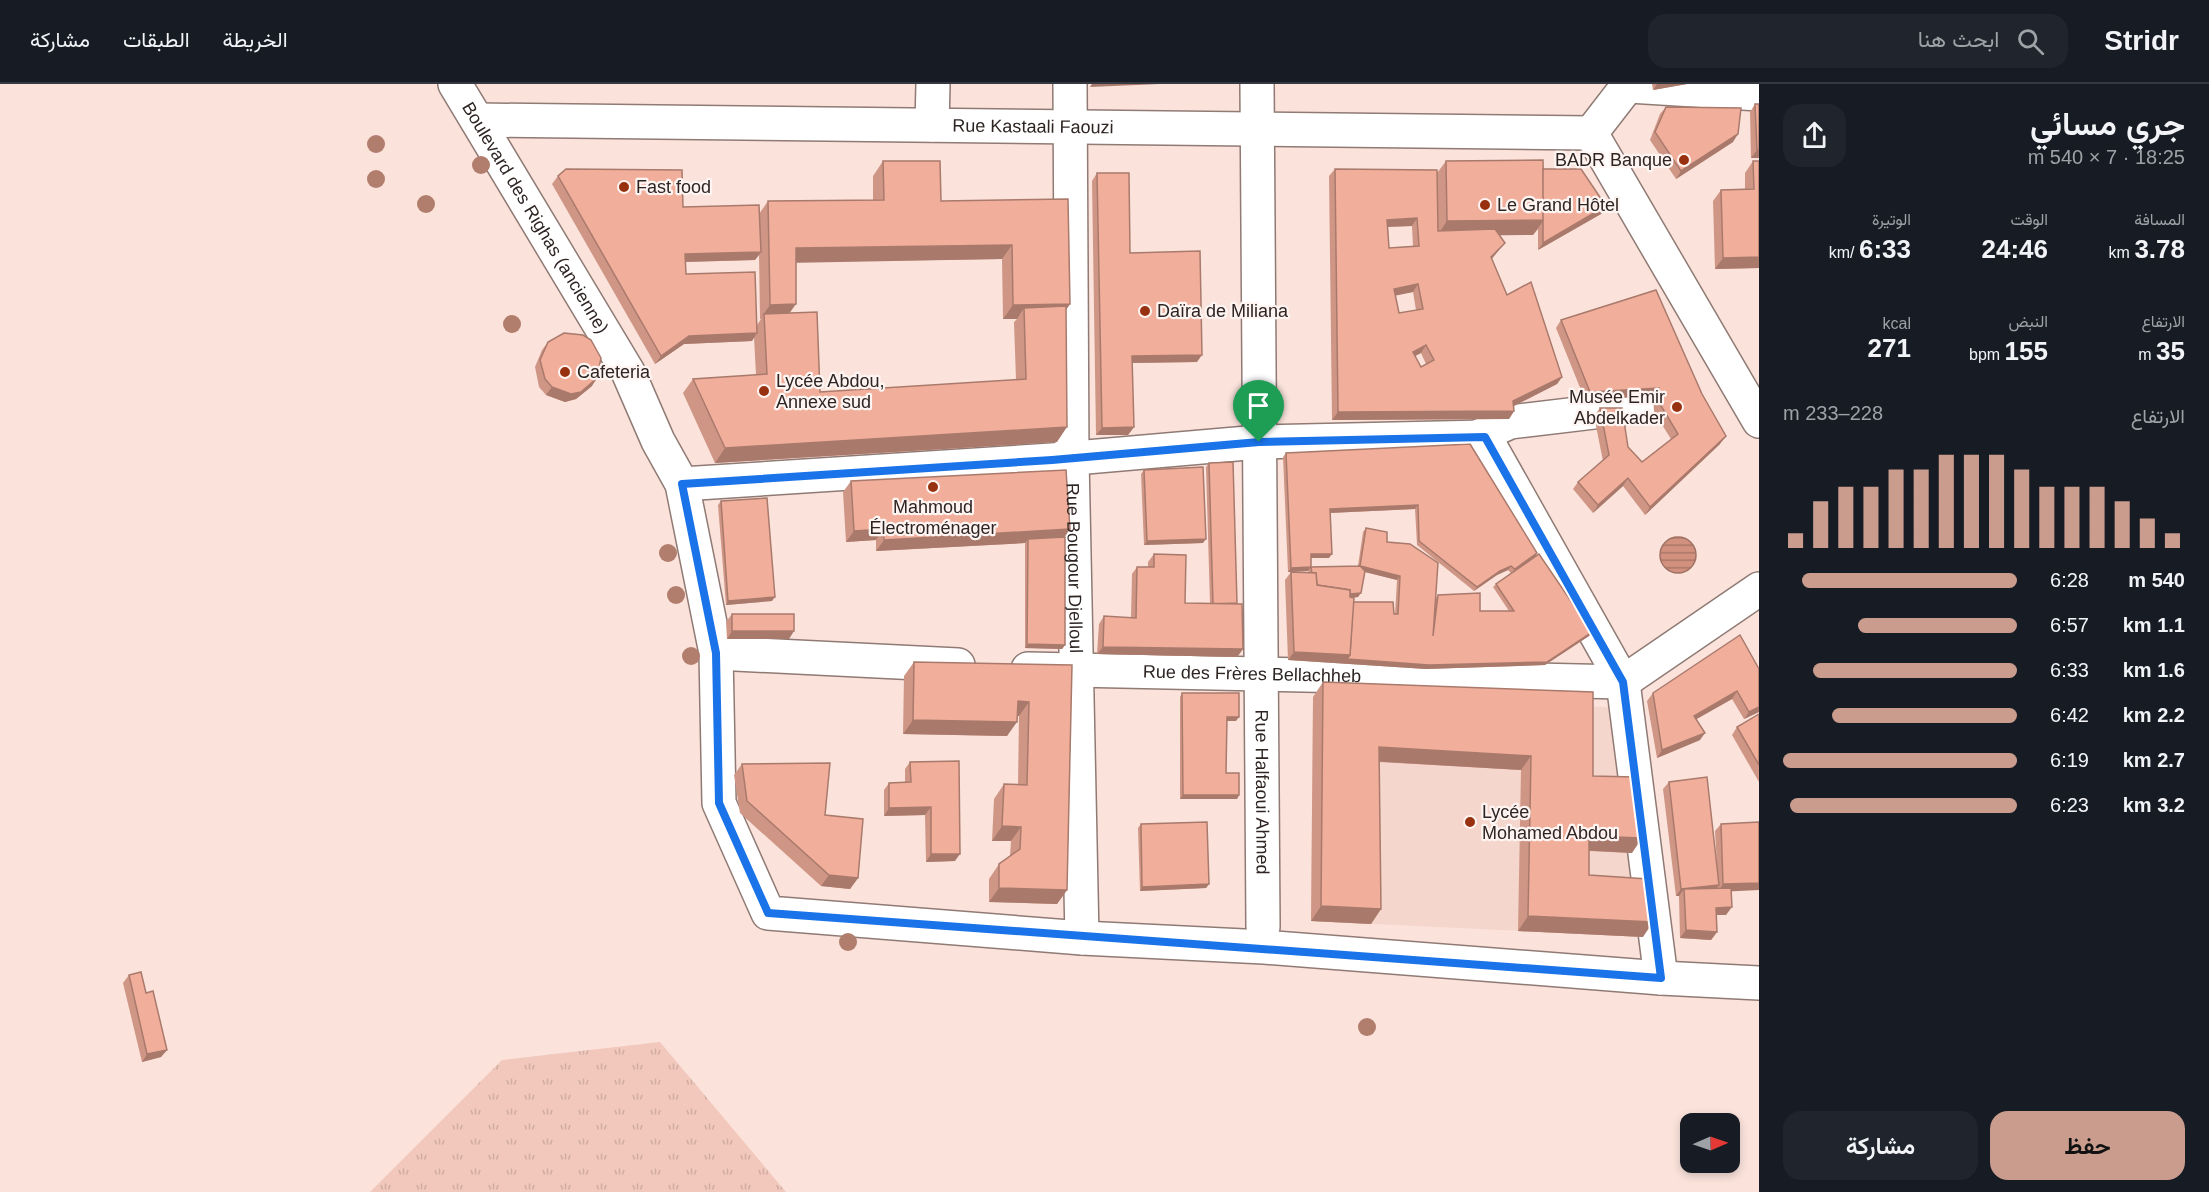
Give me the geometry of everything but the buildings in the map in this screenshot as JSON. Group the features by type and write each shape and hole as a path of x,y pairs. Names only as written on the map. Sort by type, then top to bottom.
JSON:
{"street":[{"name":"Boulevard des Righas (ancienne)","path":"455,84 628,372 658,441 682,484 716,653 719,803 768,913 1082,938 1264,947 1661,978 1759,983"},
{"path":"932,125 933,84"},
{"name":"Rue Bougour Djelloul","path":"1070,84 1072,458 1082,938"},
{"name":"Rue Halfaoui Ahmed","path":"1257,84 1263,927"},
{"path":"1759,94 1629,85 1591,133 1759,421"},
{"name":"Rue Kastaali Faouzi","path":"477,120 1591,133"},
{"path":"682,484 1072,458 1259,442 1481,437 1510,422 1653,405"},
{"path":"1481,437 1623,682 1661,978"},
{"path":"1623,682 1759,589"},
{"name":"Rue des Frères Bellachheb","path":"716,653 1076,671 1623,682"}],"shaded area":[{"path":"1678,537 1691,542 1696,555 1691,568 1678,573 1665,568 1660,555 1665,542"},
{"name":"Lycée Mohamed Abdou","path":"1313,697 1613,707 1643,937 1311,921"}],"green space":[{"path":"660,1042 786,1192 370,1192 502,1060"}],"place":[{"name":"BADR Banque","path":"1684,160"},
{"name":"Fast food","path":"624,187"},
{"name":"Le Grand Hôtel","path":"1485,205"},
{"name":"Daïra de Miliana","path":"1145,311"},
{"name":"Cafeteria","path":"565,372"},
{"name":"Lycée Abdou, Annexe sud","path":"764,391"},
{"name":"Musée Emir Abdelkader","path":"1677,407"},
{"name":"Mahmoud Électroménager","path":"933,487"},
{"name":"Lycée Mohamed Abdou","path":"1470,822"}],"route":[{"path":"1485,437 1623,682 1661,978 1264,947 1082,938 768,913 719,803 716,653 682,484 1052,460 1259,442 1485,437"}]}
